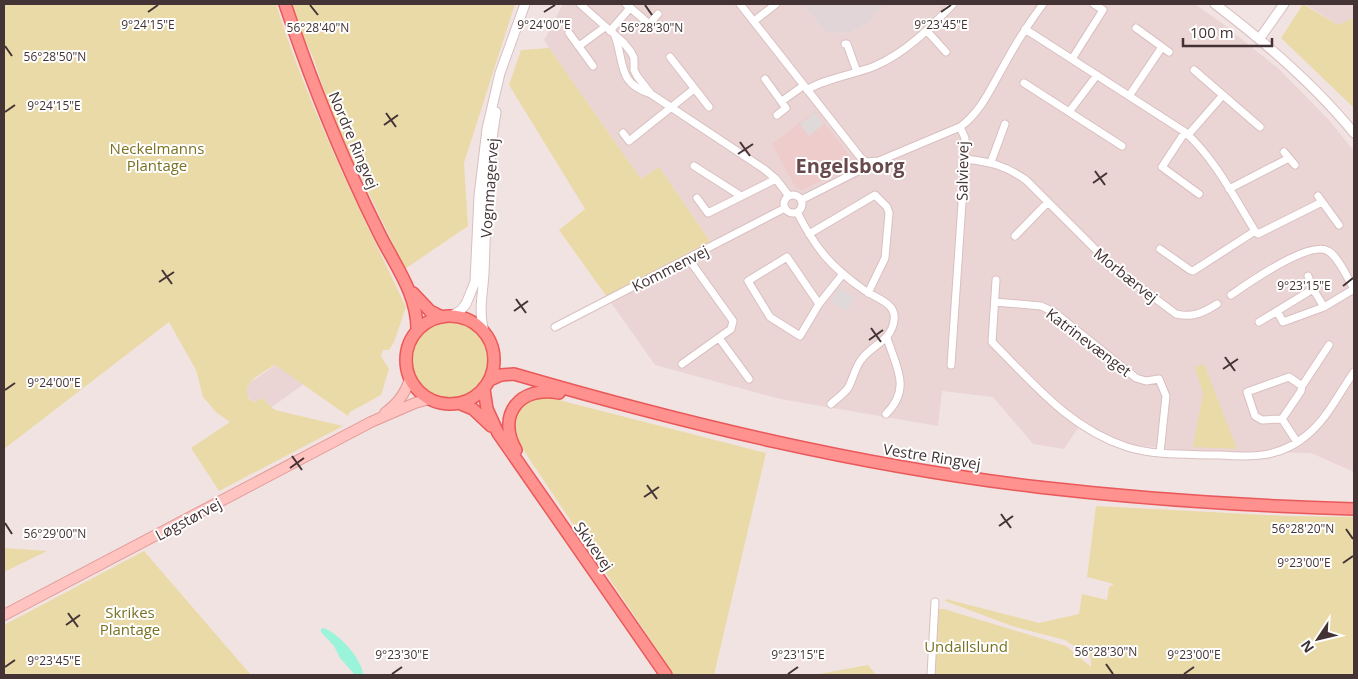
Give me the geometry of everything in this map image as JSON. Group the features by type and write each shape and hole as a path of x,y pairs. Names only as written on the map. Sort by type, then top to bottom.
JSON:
{"main road":[{"name":"Nordre Ringvej","path":"285,4 331,128 379,233 415,305 418,318 417,330"},
{"name":"Nordre Ringvej","path":"406,284 430,311 447,316"},
{"path":"447,316 469,320 484,331 492,343 495,356 494,368 488,385 474,398 461,404 449,405 428,399 418,391 410,379 406,366 406,353 410,341 417,330 427,322 447,316"},
{"name":"Vestre Ringvej","path":"495,356 514,374"},
{"name":"Vestre Ringvej","path":"488,385 501,376 514,374 658,415 760,439 861,459 1027,486 1164,500 1272,507 1354,509"},
{"name":"Løgstørvej","path":"371,422 400,400 406,392 410,379"},
{"name":"Skivevej","path":"488,385 487,409 498,434"},
{"path":"567,532 511,441 508,426 509,418 516,405 526,396 540,391 548,391 658,415"},
{"name":"Løgstørvej","path":"4,615 371,422 428,399"},
{"name":"Skivevej","path":"461,404 479,414 498,434 666,675"}],"street":[{"name":"Vognmagervej","path":"447,316 460,311 466,304 475,282 479,196 484,148 492,101 525,4"},
{"path":"580,4 631,52 634,58 634,70 651,94 764,169 776,179 789,196"},
{"path":"740,4 805,88 866,162 879,161 960,127"},
{"path":"754,21 776,4"},
{"path":"782,101 805,88 875,66 893,57 927,31 953,4"},
{"name":"Salvievej","path":"951,365 965,159 964,138 960,127 978,111 1025,29 1042,4"},
{"path":"1072,59 1103,10 1094,4"},
{"path":"1214,4 1260,38 1310,85 1354,133"},
{"path":"1260,38 1284,4"},
{"path":"579,46 610,31 628,6 649,24 658,14"},
{"path":"1136,28 1169,52"},
{"path":"1025,29 1187,134 1212,162 1258,234 1320,199 1340,225"},
{"path":"610,31 624,75 641,91 651,94"},
{"path":"927,31 946,52"},
{"path":"569,33 594,66"},
{"path":"845,44 847,44 857,72"},
{"name":"Vognmagervej","path":"484,331 480,314 489,159 510,45"},
{"path":"1129,96 1162,47"},
{"path":"670,57 708,107"},
{"path":"1194,70 1260,127"},
{"path":"1070,112 1097,75"},
{"path":"765,79 786,108 777,114"},
{"path":"1024,84 1122,146"},
{"path":"622,133 629,141 694,89"},
{"path":"1199,194 1162,167 1187,134 1223,95"},
{"path":"991,162 1005,124"},
{"path":"1229,189 1286,155 1295,165"},
{"name":"Morbærvej","path":"965,159 991,162 1010,169 1026,180 1112,266 1176,314 1193,316 1217,304"},
{"path":"801,200 864,168 866,162"},
{"path":"694,166 741,196"},
{"path":"697,198 708,213 776,179"},
{"path":"809,234 875,195 887,207 889,213 885,258 868,294"},
{"path":"789,196 796,196 801,200 802,207 797,212 790,213 785,208 784,201 789,196"},
{"path":"1016,236 1048,202"},
{"name":"Kommenvej","path":"555,327 785,208"},
{"path":"797,212 809,234 829,262 842,275 868,294 888,305 894,311 894,321 887,338 869,350 860,361 847,389 831,404"},
{"path":"1160,249 1193,271 1255,231"},
{"path":"1231,295 1274,266 1293,257 1321,249 1326,249 1333,254 1354,289 1324,307 1283,322 1277,311"},
{"path":"820,304 786,257 748,281 770,317 800,336 820,304 842,275"},
{"path":"682,364 732,329 733,321 688,258"},
{"path":"1308,276 1313,289 1324,307"},
{"path":"996,280 992,342 1065,414 1086,429 1129,448 1160,453 1253,457 1270,455 1307,436 1352,381 1354,372"},
{"path":"1259,322 1313,289"},
{"name":"Katrinevænget","path":"995,302 1041,306 1054,312 1136,378 1146,380 1159,379 1166,396 1160,453"},
{"path":"719,338 749,379"},
{"path":"886,414 894,406 900,395 901,382 900,372 887,338"},
{"path":"1282,419 1329,346"},
{"path":"1282,419 1262,420 1255,416 1247,392 1289,377 1302,386"},
{"path":"1282,419 1297,442"},
{"path":"931,675 935,602"}],"shaded area":[{"path":"563,4 803,4 825,32 849,33 868,23 885,4 1195,4 1279,69 1329,120 1354,151 1354,472 1311,453 1188,451 1134,445 1103,434 1082,422 1064,449 1033,444 993,397 942,391 938,426 780,399 655,365 607,297 710,241 659,167 641,179 544,40"},
{"path":"803,4 885,4 868,23 849,33 825,32"},
{"path":"1305,4 1354,4 1354,61 1338,25"},
{"path":"815,111 852,159 848,167 802,190 796,188 772,144"},
{"path":"815,112 824,124 809,136 800,124"},
{"path":"839,288 855,297 847,311 831,301"},
{"path":"276,365 304,384 272,407 262,398 255,402 251,400 247,395 249,383"},
{"path":"323,628 336,635 349,647 359,662 363,675 355,675 340,658 334,646 321,632"}],"green space":[{"name":"Neckelmanns Plantage","path":"4,4 276,4 319,120 406,307 394,342 389,350 383,350 381,356 389,369 381,395 350,412 348,416 275,365 257,376 249,384 247,393 250,399 255,402 262,398 275,410 343,426 219,491 191,448 230,422 217,413 203,397 196,370 169,322 4,449"},
{"path":"292,4 515,4 464,163 468,226 405,269 334,120 313,57 301,33"},
{"path":"1303,4 1338,25 1354,18 1354,108 1281,38"},
{"path":"549,48 641,179 659,167 710,241 607,297 559,230 585,209 509,85 521,50"},
{"path":"450,318 466,321 480,330 489,344 492,360 489,376 480,390 466,399 450,402 434,399 420,390 411,376 408,360 411,344 420,330 434,321"},
{"path":"1204,364 1237,449 1193,447 1203,394 1195,367"},
{"path":"547,397 766,453 714,675 674,675 520,445 515,426 517,412 528,402"},
{"name":"Undallslund","path":"1096,506 1287,516 1354,517 1354,675 934,675 939,609 1066,646 1091,667 1091,658 1065,640 1015,627 945,601 946,599 1039,623 1079,614 1082,594 1107,600 1109,587 1114,584 1087,577"},
{"path":"4,548 47,551 4,572"},
{"name":"Skrikes Plantage","path":"144,551 251,675 4,675 4,625"},
{"path":"868,665 876,675 813,675"}],"district":[{"name":"Engelsborg","path":"850,165"}]}
